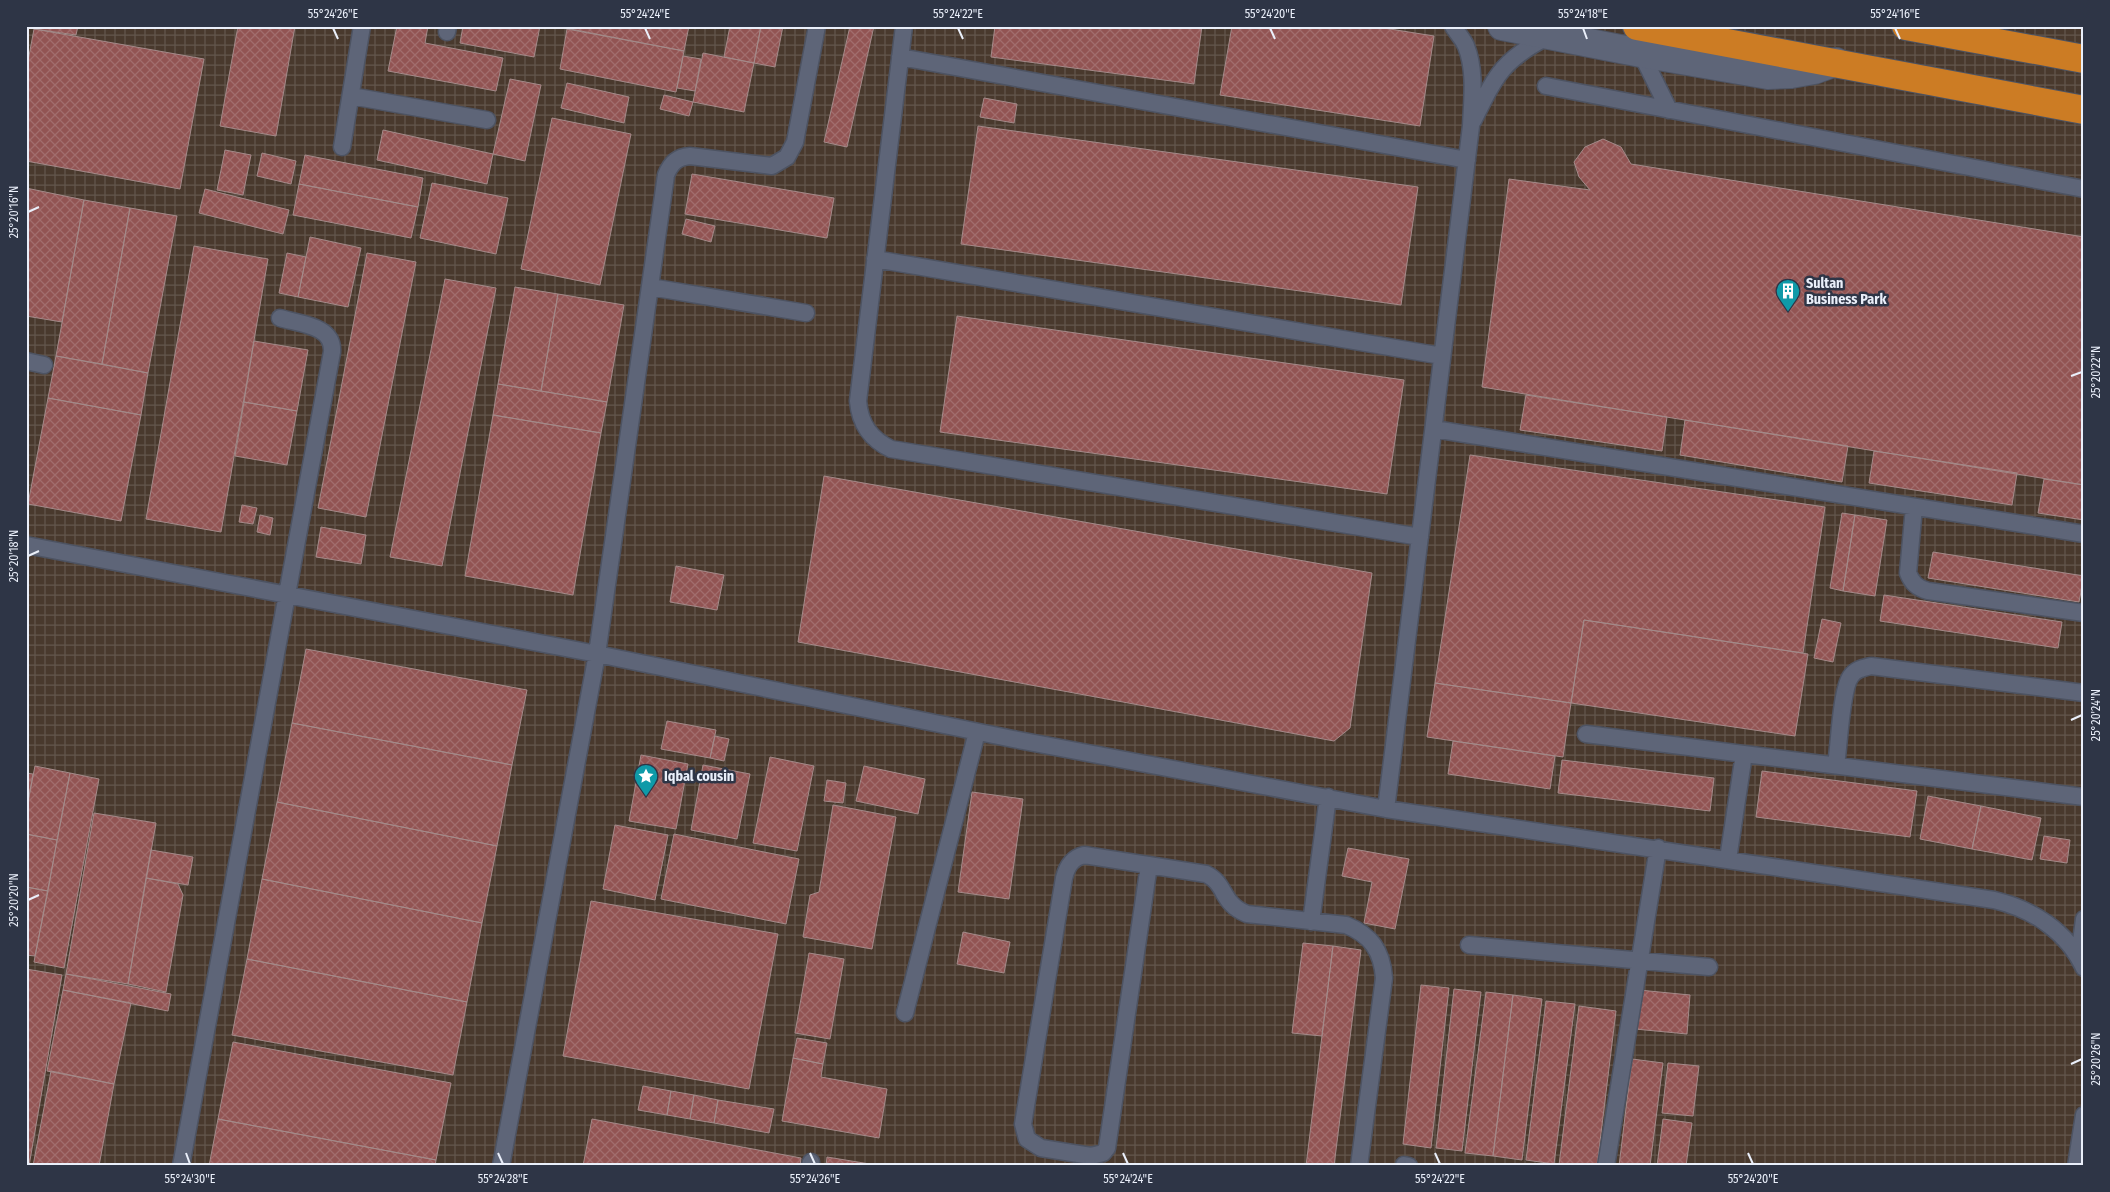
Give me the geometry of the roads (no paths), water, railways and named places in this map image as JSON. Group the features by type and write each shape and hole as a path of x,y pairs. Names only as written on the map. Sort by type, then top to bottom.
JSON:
{"highway":[{"path":"1637,26 2084,110"},
{"path":"1906,26 2084,59"}],"street":[{"path":"1502,26 1768,75 1799,73 1836,62"}],"lane":[{"path":"342,147 362,26"},
{"path":"500,1166 597,654 666,175 674,161 690,156 763,166 772,166 780,163 787,157 795,142 817,26"},
{"path":"904,26 858,401 859,414 863,425 871,436 880,444 892,449 1420,537"},
{"path":"1386,809 1471,126 1472,87 1469,59 1465,45 1452,26"},
{"path":"1471,126 1491,85 1505,65 1524,49 1550,35"},
{"path":"1641,53 1669,110"},
{"path":"900,57 1467,160"},
{"path":"1546,86 2084,189"},
{"path":"351,96 487,120"},
{"path":"875,259 1442,356"},
{"path":"650,287 806,314"},
{"path":"181,1166 288,595 332,345 326,333 319,329 280,318"},
{"path":"26,361 44,365"},
{"path":"1434,429 2084,534"},
{"path":"1914,507 1908,573 1912,582 1919,588 1928,592 2084,613"},
{"path":"26,545 597,654 977,732 1386,809 1658,848 2015,905 2036,915 2060,934 2081,962"},
{"path":"1836,765 1846,686 1855,672 1863,668 1871,666 2084,693"},
{"path":"905,1013 977,732"},
{"path":"1586,734 2084,797"},
{"path":"1728,859 1744,754"},
{"path":"1311,922 1328,797"},
{"path":"1606,1166 1658,848"},
{"path":"1149,865 1107,1148 1103,1153 1091,1156 1041,1148 1027,1139 1023,1124 1066,870 1077,857 1084,855 1149,865 1212,877 1217,881 1228,902 1237,910 1247,914 1346,925 1359,930 1374,944 1383,963 1384,978 1359,1166"},
{"path":"2081,962 2084,919"},
{"path":"1469,945 1709,967"},
{"path":"2076,1166 2084,1115"}],"place":[{"name":"Sultan Business Park","path":"1788,312"},
{"name":"Iqbal cousin","path":"646,797"}]}
